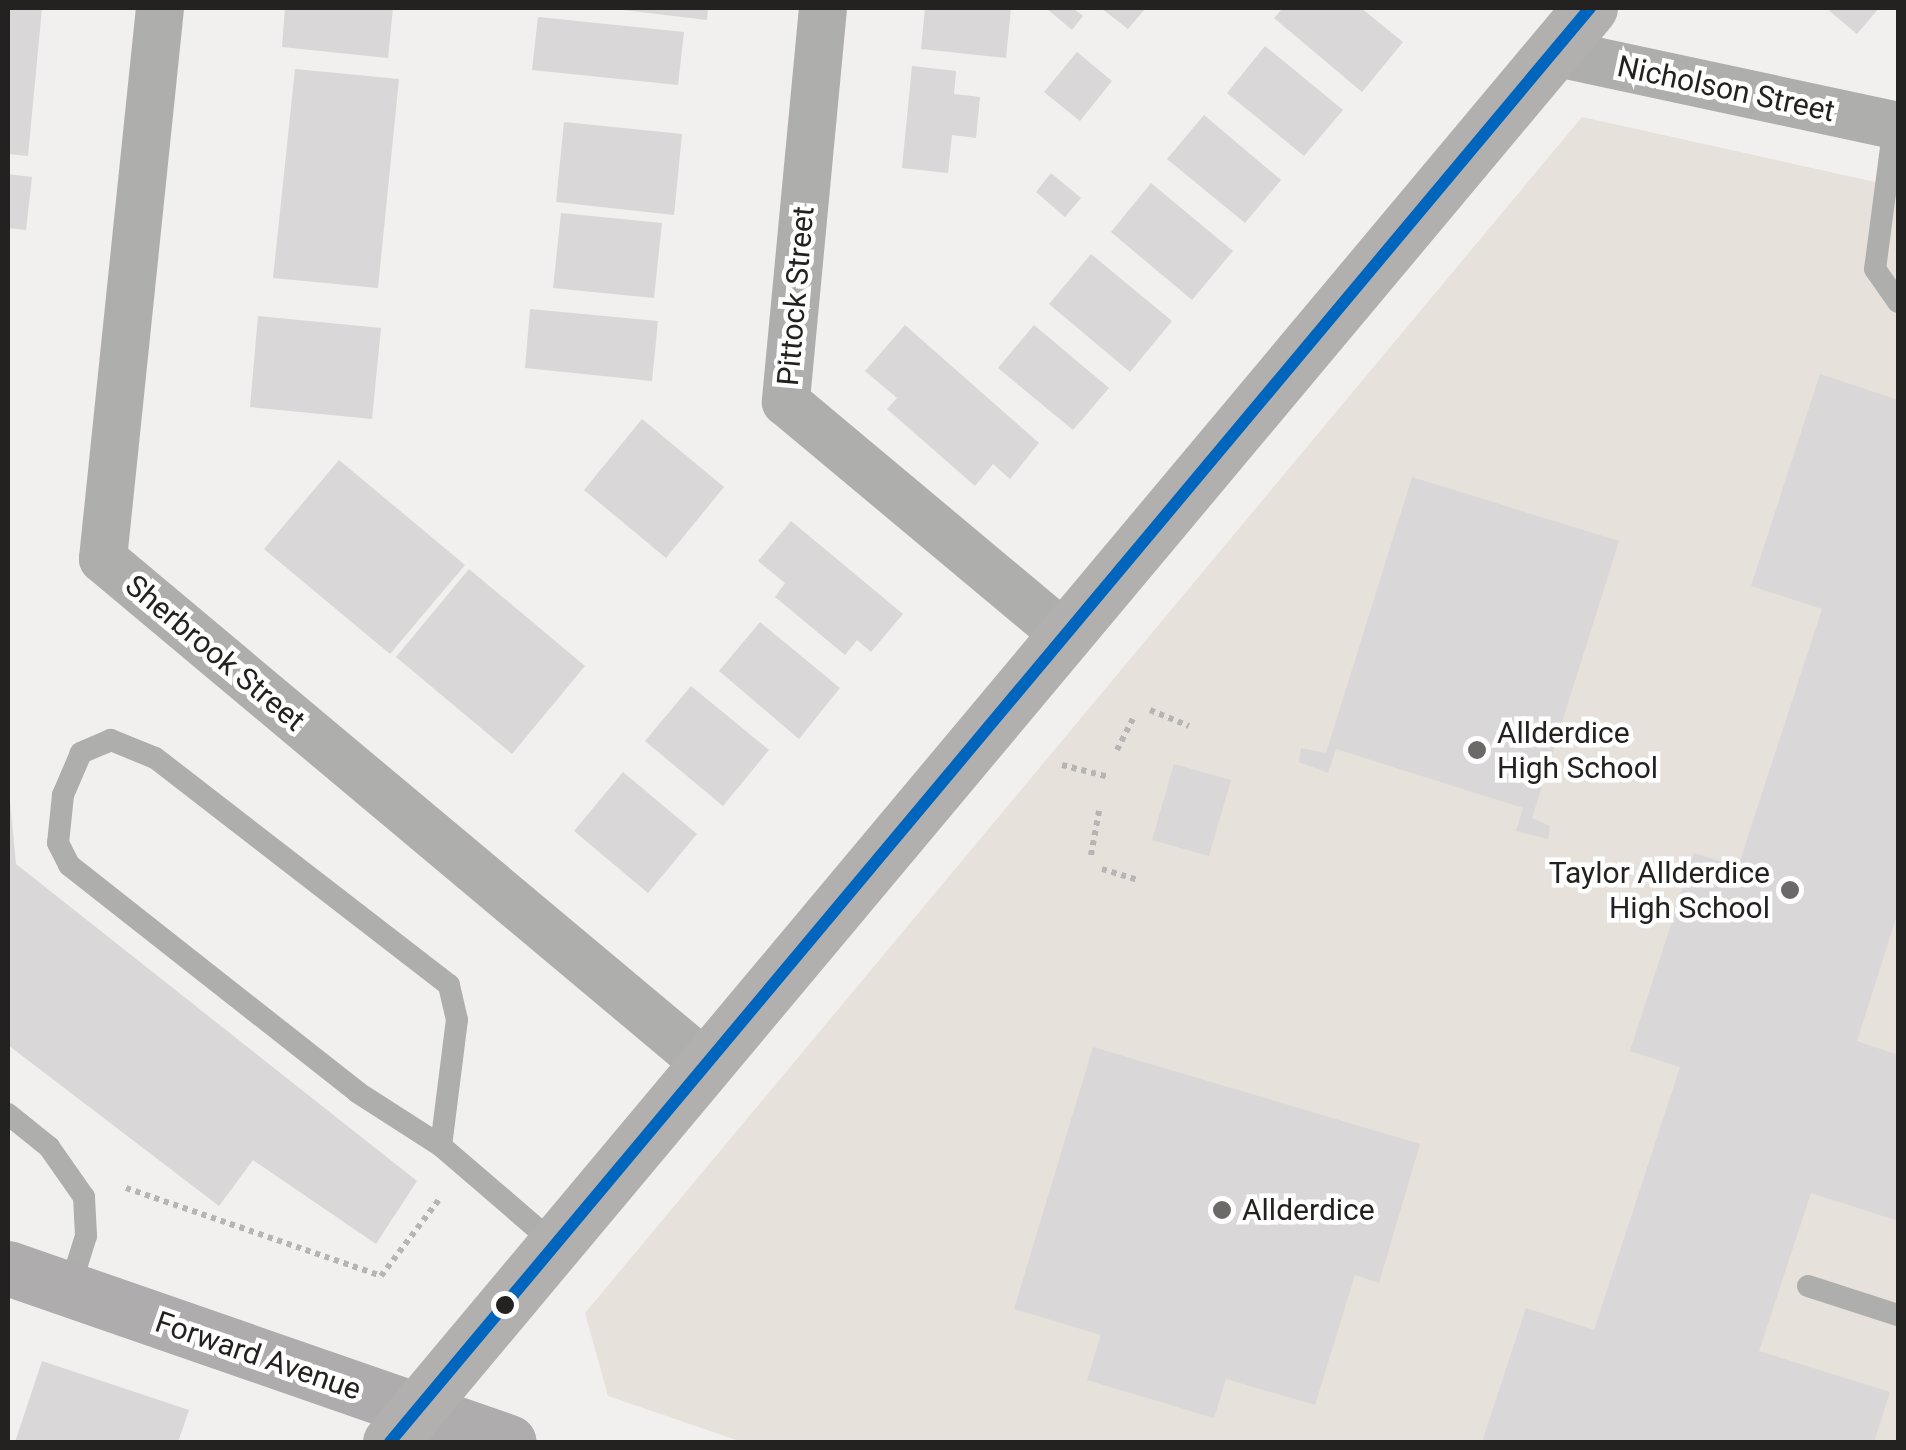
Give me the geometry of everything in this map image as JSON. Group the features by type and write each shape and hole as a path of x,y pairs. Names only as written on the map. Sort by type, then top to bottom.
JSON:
{"main road":[{"path":"403,1427 1590,8"},
{"name":"Forward Avenue","path":"8,1268 403,1427 509,1442"}],"street":[{"name":"Sherbrook Street","path":"160,8 103,559 707,1065"},
{"name":"Pittock Street","path":"822,8 786,402 1065,636"},
{"name":"Nicholson Street","path":"1553,52 1896,125"}],"lane":[{"path":"1896,125 1875,270 1898,302"},
{"path":"441,1146 456,1020 448,986 155,758 111,740 81,753 63,795 58,843 69,865 357,1092 441,1146 556,1245"},
{"path":"8,1114 49,1147 84,1198 86,1236 69,1290"},
{"path":"1808,1286 1898,1315"}],"path":[{"path":"1150,710 1189,726"},
{"path":"1116,750 1133,718"},
{"path":"1062,765 1108,778"},
{"path":"1090,855 1099,812"},
{"path":"1102,869 1138,880"},
{"path":"126,1188 381,1276 464,1167"}],"shaded area":[{"name":"Allderdice High School","path":"1582,117 1898,187 1898,1442 742,1442 608,1396 585,1313"}],"building":[{"path":"8,8 42,8 28,156 8,154"},
{"path":"285,8 393,8 388,58 282,47"},
{"path":"607,8 708,8 707,20"},
{"path":"925,8 1011,8 1006,58 921,49"},
{"path":"1046,8 1073,8 1083,16 1072,30"},
{"path":"1101,8 1143,8 1145,9 1128,29"},
{"path":"1283,8 1361,8 1403,42 1362,92 1274,18"},
{"path":"1826,8 1879,8 1857,34"},
{"path":"538,17 684,32 678,85 532,70"},
{"path":"1265,46 1343,110 1304,156 1227,93"},
{"path":"1077,52 1112,81 1080,121 1044,92"},
{"path":"912,66 956,71 954,94 980,97 976,138 952,135 948,173 902,168"},
{"path":"295,69 399,79 378,288 273,278"},
{"path":"1204,115 1281,180 1245,223 1167,159"},
{"path":"564,122 682,134 674,215 556,202"},
{"path":"1051,173 1081,198 1065,217 1036,192"},
{"path":"8,174 32,177 26,230 8,228"},
{"path":"1151,183 1233,251 1192,300 1111,232"},
{"path":"561,213 662,223 654,298 553,288"},
{"path":"1091,254 1172,321 1130,372 1049,304"},
{"path":"530,309 658,321 652,381 525,368"},
{"path":"258,316 381,328 372,419 250,407"},
{"path":"905,325 1039,443 1010,479 993,464 975,486 887,409 897,398 865,371"},
{"path":"1034,325 1109,388 1073,430 998,368"},
{"name":"Taylor Allderdice High School","path":"1820,374 1898,400 1898,912 1857,1041 1898,1055 1898,1221 1811,1193 1759,1351 1890,1392 1874,1442 1482,1442 1526,1308 1594,1330 1680,1067 1630,1051 1694,853 1738,867 1822,609 1751,586"},
{"path":"642,419 724,487 666,558 584,490"},
{"path":"339,460 465,565 390,654 264,549"},
{"path":"1412,477 1619,541 1532,818 1550,826 1548,839 1516,831 1523,808 1336,749 1328,773 1299,762 1301,748 1326,753"},
{"path":"791,521 903,614 871,652 857,640 845,655 775,597 785,583 758,561"},
{"path":"469,569 585,666 512,754 396,657"},
{"path":"760,622 840,688 799,739 719,671"},
{"path":"691,686 769,750 723,806 645,741"},
{"path":"1174,764 1231,780 1209,856 1152,840"},
{"path":"623,772 697,834 648,893 574,831"},
{"path":"8,780 16,864 417,1181 376,1244 253,1160 219,1206 8,1045"},
{"name":"Allderdice","path":"1093,1047 1420,1144 1379,1283 1355,1275 1315,1405 1226,1379 1214,1418 1087,1380 1101,1335 1014,1309"},
{"path":"42,1361 189,1410 178,1442 15,1442"}],"transit line":[{"path":"390,1442 1590,8"}],"place":[{"name":"Allderdice High School","path":"1477,750"},
{"name":"Taylor Allderdice High School","path":"1790,890"},
{"name":"Allderdice","path":"1222,1210"}]}
